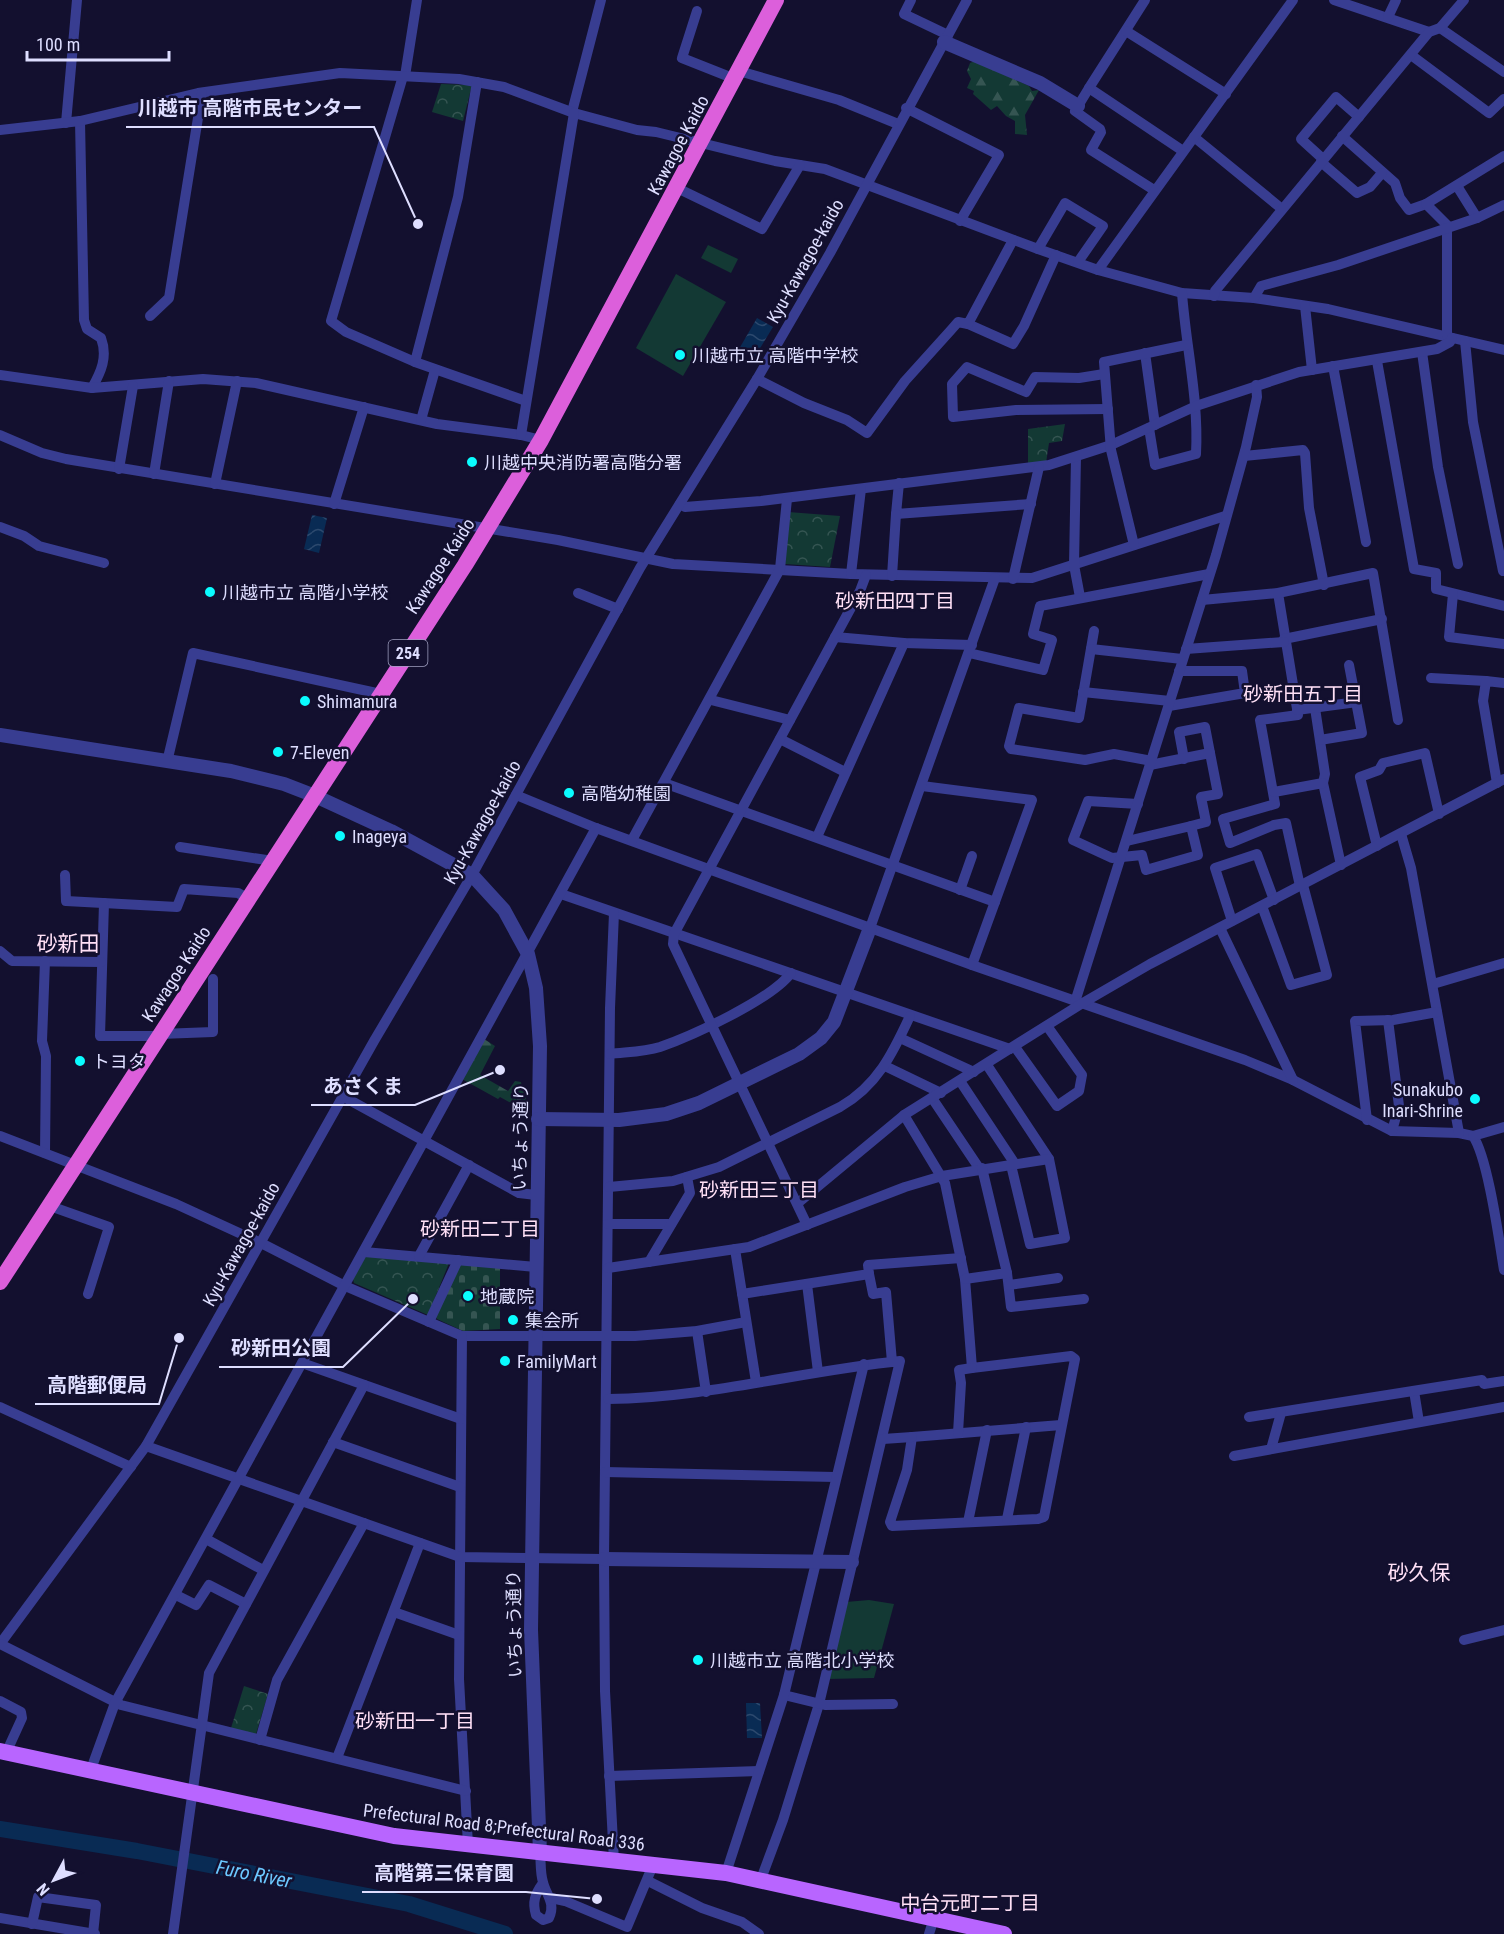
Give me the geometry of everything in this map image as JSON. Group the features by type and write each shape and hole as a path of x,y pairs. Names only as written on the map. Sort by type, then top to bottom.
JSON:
{"highway":[{"name":"Kawagoe Kaido","path":"0,1282 488,528 542,440 776,0"}],"main road":[{"name":"Prefectural Road 8;Prefectural Road 336","path":"3,1752 394,1836 614,1861 651,1873 726,1873 761,1879 932,1926 1004,1934"}],"street":[{"path":"66,123 77,0"},
{"path":"417,0 404,76 331,321 346,332 415,362 526,401"},
{"path":"521,435 573,113 601,0"},
{"path":"911,0 904,14 946,38 1040,83 1078,106"},
{"name":"Kyu-Kawagoe-kaido","path":"0,1644 146,1446 472,875 646,558 757,379 830,254 906,108 967,0"},
{"path":"1145,0 1075,111 1101,132 1091,150 1154,190"},
{"path":"1098,270 1293,0"},
{"path":"1334,0 1364,5 1388,17 1429,32"},
{"path":"1388,17 1396,0"},
{"path":"1214,296 1215,291 1429,32 1440,28 1464,0"},
{"path":"697,11 682,58 737,75 838,100 898,124"},
{"path":"1440,28 1504,72"},
{"path":"1126,31 1226,94"},
{"path":"1410,55 1489,113 1504,99"},
{"path":"0,130 80,121 202,93 340,73 477,82 528,94 573,113 700,144 825,169 960,221 1098,270 1182,293 1254,298 1365,316 1504,350"},
{"path":"415,362 458,197 477,82"},
{"path":"1089,88 1184,151"},
{"path":"150,315 169,298 202,93"},
{"path":"1359,117 1336,97 1300,139 1357,193 1370,187 1382,173"},
{"path":"906,108 999,155 960,221"},
{"path":"80,121 84,320 87,329 101,338 103,346 103,368 92,388"},
{"path":"1342,136 1395,183 1400,198 1409,210 1426,204 1504,156"},
{"path":"1194,137 1282,209"},
{"path":"677,188 762,229 800,165"},
{"path":"1457,186 1477,218"},
{"path":"1038,249 1065,203 1103,226 1078,262"},
{"path":"680,504 686,507 787,498 1039,467 1111,445 1196,406 1256,385 1312,370 1377,361 1437,349 1450,342 1448,227 1426,204"},
{"path":"1254,298 1261,286 1338,265 1477,218 1504,205"},
{"path":"968,324 1013,240"},
{"path":"757,379 804,403 847,420 866,433 905,381 958,322 968,324 995,338 1013,344 1016,342 1056,255"},
{"path":"1145,353 1155,465 1196,454 1196,406 1186,345 1182,293"},
{"path":"1305,306 1312,370"},
{"path":"1465,341 1473,422 1503,571"},
{"path":"1134,545 1111,445 1104,362 1186,345"},
{"path":"1422,352 1438,467 1458,564"},
{"path":"1377,361 1414,569 1436,573 1436,589 1504,606"},
{"path":"1333,366 1366,543"},
{"path":"1104,374 1079,378 1035,377 1026,392 967,367 952,384 953,417 1016,410 1108,409"},
{"path":"421,420 435,370"},
{"path":"0,375 92,388 169,381 256,383 421,420 542,440"},
{"path":"154,474 169,381"},
{"path":"215,484 237,381"},
{"path":"1078,1003 1244,456 1257,397 1256,385"},
{"path":"119,469 133,386"},
{"path":"334,504 364,407"},
{"path":"0,435 42,453 119,469 488,528 673,564 892,576 1032,578 1225,516"},
{"path":"1244,456 1303,450 1305,453 1309,508 1324,585"},
{"path":"1076,457 1074,565 1080,597"},
{"path":"1013,579 1039,467"},
{"path":"892,576 899,483"},
{"path":"851,574 861,489"},
{"path":"632,840 711,700 780,569 787,498"},
{"path":"896,514 1031,504"},
{"path":"1492,517 1504,515"},
{"path":"0,527 24,536 39,546 104,563"},
{"path":"1202,600 1278,593 1372,573 1382,618 1398,720"},
{"path":"807,1225 673,944 674,934 836,637 866,574"},
{"path":"836,637 971,649 1043,670 1052,640 1033,634 1038,608 1080,597 1209,574"},
{"path":"538,1119 611,1120 666,1114 699,1102 810,1047 834,1022 922,786 995,578"},
{"path":"578,593 618,609"},
{"path":"1262,906 1291,986 1327,975 1286,823 1229,842 1223,819 1275,804 1260,720 1298,715 1278,593"},
{"path":"1453,594 1449,637 1504,644"},
{"path":"1091,649 1184,654 1284,640 1382,618"},
{"path":"1094,631 1079,718 1019,708 1009,746 1011,749 1085,760 1114,754 1151,763 1210,753"},
{"path":"817,837 904,643"},
{"path":"167,762 193,653 381,694"},
{"path":"1320,740 1362,733 1349,665"},
{"path":"1083,692 1170,704 1245,693 1242,671 1179,671"},
{"path":"1431,678 1504,683"},
{"path":"798,1203 904,1115 987,1065 1078,1003 1501,781 1483,701 1486,681"},
{"path":"711,700 790,720"},
{"path":"1297,710 1357,702"},
{"path":"1315,708 1325,774 1323,783 1341,865"},
{"path":"1127,841 1206,822 1201,797 1218,794 1205,727 1179,732 1184,759"},
{"name":"いちょう通り","path":"0,735 231,771 284,784 315,796 472,875 504,910 528,954 538,1008 532,1558 534,1705 540,1852 543,1883 551,1898 552,1911 549,1918 538,1918 534,1910 534,1898 543,1883"},
{"path":"780,739 845,772"},
{"path":"1377,846 1360,777 1379,770 1383,763 1425,753 1439,814"},
{"path":"664,783 995,902"},
{"path":"1274,792 1323,783"},
{"path":"922,786 1032,800 972,966"},
{"path":"516,795 596,828 972,966 1245,1059 1293,1080 1366,1120 1392,1131 1459,1133 1473,1136 1504,1127"},
{"path":"1138,804 1088,801 1072,840 1112,858 1142,855 1146,870 1197,857 1191,826"},
{"path":"90,1772 115,1704 596,828"},
{"path":"1401,834 1411,868 1459,1133"},
{"path":"180,847 273,861"},
{"path":"1232,921 1215,868 1257,854 1274,900"},
{"path":"960,890 972,856"},
{"path":"65,875 66,901 177,907 184,889 238,893 249,899"},
{"path":"561,894 847,992 910,1016 1013,1048 1057,1106 1079,1091 1082,1075 1047,1026"},
{"path":"104,903 101,1038 213,1032 213,979"},
{"path":"614,913 610,1054 608,1399 604,1558 609,1776 614,1861"},
{"path":"1220,927 1293,1080"},
{"path":"0,951 12,961 101,962"},
{"path":"45,961 42,1041 46,1056 45,1152"},
{"path":"1433,984 1504,963"},
{"path":"610,1054 659,1047 769,994 779,987 791,973"},
{"path":"1366,1120 1354,1023 1370,1019 1388,1020 1437,1012"},
{"path":"609,1187 659,1183 719,1167 847,1103 885,1066 910,1016"},
{"path":"1388,1020 1399,1101 1392,1131"},
{"path":"900,1038 974,1072"},
{"path":"960,1081 1013,1164 1030,1244 1065,1238 1048,1159 987,1065"},
{"path":"885,1066 936,1095 980,1168 1009,1285 1011,1307 1084,1299"},
{"path":"344,1097 519,1193 536,1195"},
{"path":"904,1115 942,1176 965,1280 972,1368"},
{"path":"0,1136 76,1163 261,1243 345,1286 462,1336 607,1336 697,1331 746,1322"},
{"path":"1473,1136 1480,1154 1504,1269"},
{"path":"608,1268 749,1247 942,1176 980,1168 1048,1159"},
{"path":"419,1256 469,1165"},
{"path":"649,1262 690,1193 687,1177"},
{"path":"50,1206 109,1227 88,1294"},
{"path":"608,1224 671,1224"},
{"path":"735,1249 756,1382"},
{"path":"364,1252 536,1267"},
{"path":"892,1362 886,1292 873,1294 868,1265 961,1258"},
{"path":"429,1322 458,1260"},
{"path":"965,1280 1006,1273"},
{"path":"742,1294 869,1274"},
{"path":"1009,1285 1058,1278"},
{"path":"807,1284 818,1372"},
{"path":"697,1331 705,1392"},
{"path":"462,1336 459,1679 468,1845"},
{"path":"912,1437 907,1470 890,1521 892,1526 1007,1519 1038,1520 1044,1517 1060,1425 1075,1359 1071,1356 959,1370 961,1383 958,1433"},
{"path":"608,1399 650,1399 705,1392 864,1364 900,1361 819,1704 783,1820 761,1879"},
{"path":"302,1363 461,1419"},
{"path":"726,1873 784,1695 864,1364"},
{"path":"1249,1417 1482,1380 1484,1384 1504,1381"},
{"path":"173,1934 209,1673 364,1385"},
{"path":"1414,1391 1419,1422"},
{"path":"0,1407 131,1467"},
{"path":"1234,1456 1504,1407"},
{"path":"1270,1449 1281,1413"},
{"path":"883,1439 1060,1425"},
{"path":"1007,1519 1026,1427"},
{"path":"969,1522 987,1430"},
{"path":"333,1442 460,1487"},
{"path":"146,1446 460,1557 852,1562"},
{"path":"605,1472 836,1477"},
{"path":"260,1740 277,1680 364,1523"},
{"path":"206,1539 263,1570"},
{"path":"337,1758 420,1543"},
{"path":"176,1595 196,1605 209,1585 246,1604"},
{"path":"394,1612 459,1635"},
{"path":"1464,1640 1504,1630"},
{"path":"0,1644 115,1704 466,1791"},
{"path":"784,1695 819,1704 893,1704"},
{"path":"0,1701 21,1712 22,1718 3,1752"},
{"path":"609,1776 759,1771"},
{"path":"551,1898 565,1901 627,1927 651,1873 702,1908 742,1922 759,1934"},
{"path":"0,1918 32,1924 94,1934 96,1905 38,1897 32,1924"}],"green space":[{"path":"975,61 1029,86 1032,91 1039,90 1025,115 1027,135 1015,134 1015,121 1006,116 997,106 991,110 973,94 974,91 967,88 971,79 967,71 970,63"},
{"path":"441,84 472,85 463,121 432,112"},
{"path":"708,245 738,259 731,273 701,258"},
{"path":"676,274 726,302 683,376 636,348"},
{"path":"1065,424 1062,441 1049,443 1046,463 1028,465 1028,429"},
{"path":"788,512 840,516 830,567 785,564"},
{"path":"484,1039 495,1046 480,1075 508,1091 515,1081 521,1082 522,1088 526,1091 526,1111 462,1079"},
{"path":"366,1256 449,1263 428,1315 354,1283 353,1279"},
{"path":"458,1264 500,1268 500,1329 463,1331 435,1316"},
{"path":"869,1600 894,1604 874,1678 827,1679 846,1602"},
{"path":"244,1686 268,1694 256,1734 231,1728"}],"water":[{"path":"757,318 773,327 754,358 739,349"},
{"path":"312,515 327,518 319,553 304,549"},
{"path":"746,1703 760,1703 762,1738 747,1738"}],"waterway":[{"name":"Furo River","path":"0,1829 137,1851 409,1904 505,1934"}],"place":[{"name":"川越市 高階市民センター","path":"418,224"},
{"name":"川越市立 高階中学校","path":"680,355"},
{"name":"川越中央消防署高階分署","path":"472,462"},
{"name":"川越市立 高階小学校","path":"210,592"},
{"name":"Shimamura","path":"305,701"},
{"name":"7-Eleven","path":"278,752"},
{"name":"高階幼稚園","path":"569,793"},
{"name":"Inageya","path":"340,836"},
{"name":"トヨタ","path":"80,1061"},
{"name":"あさくま","path":"500,1070"},
{"name":"Sunakubo Inari-Shrine","path":"1475,1099"},
{"name":"地蔵院","path":"468,1296"},
{"name":"砂新田公園","path":"413,1299"},
{"name":"集会所","path":"513,1320"},
{"name":"高階郵便局","path":"179,1338"},
{"name":"FamilyMart","path":"505,1361"},
{"name":"川越市立 高階北小学校","path":"698,1660"},
{"name":"高階第三保育園","path":"597,1899"}],"district":[{"name":"砂新田四丁目","path":"895,601"},
{"name":"砂新田五丁目","path":"1303,694"},
{"name":"砂新田","path":"68,944"},
{"name":"砂新田三丁目","path":"759,1190"},
{"name":"砂新田二丁目","path":"480,1229"},
{"name":"砂久保","path":"1419,1573"},
{"name":"砂新田一丁目","path":"415,1721"},
{"name":"中台元町二丁目","path":"970,1903"}]}
